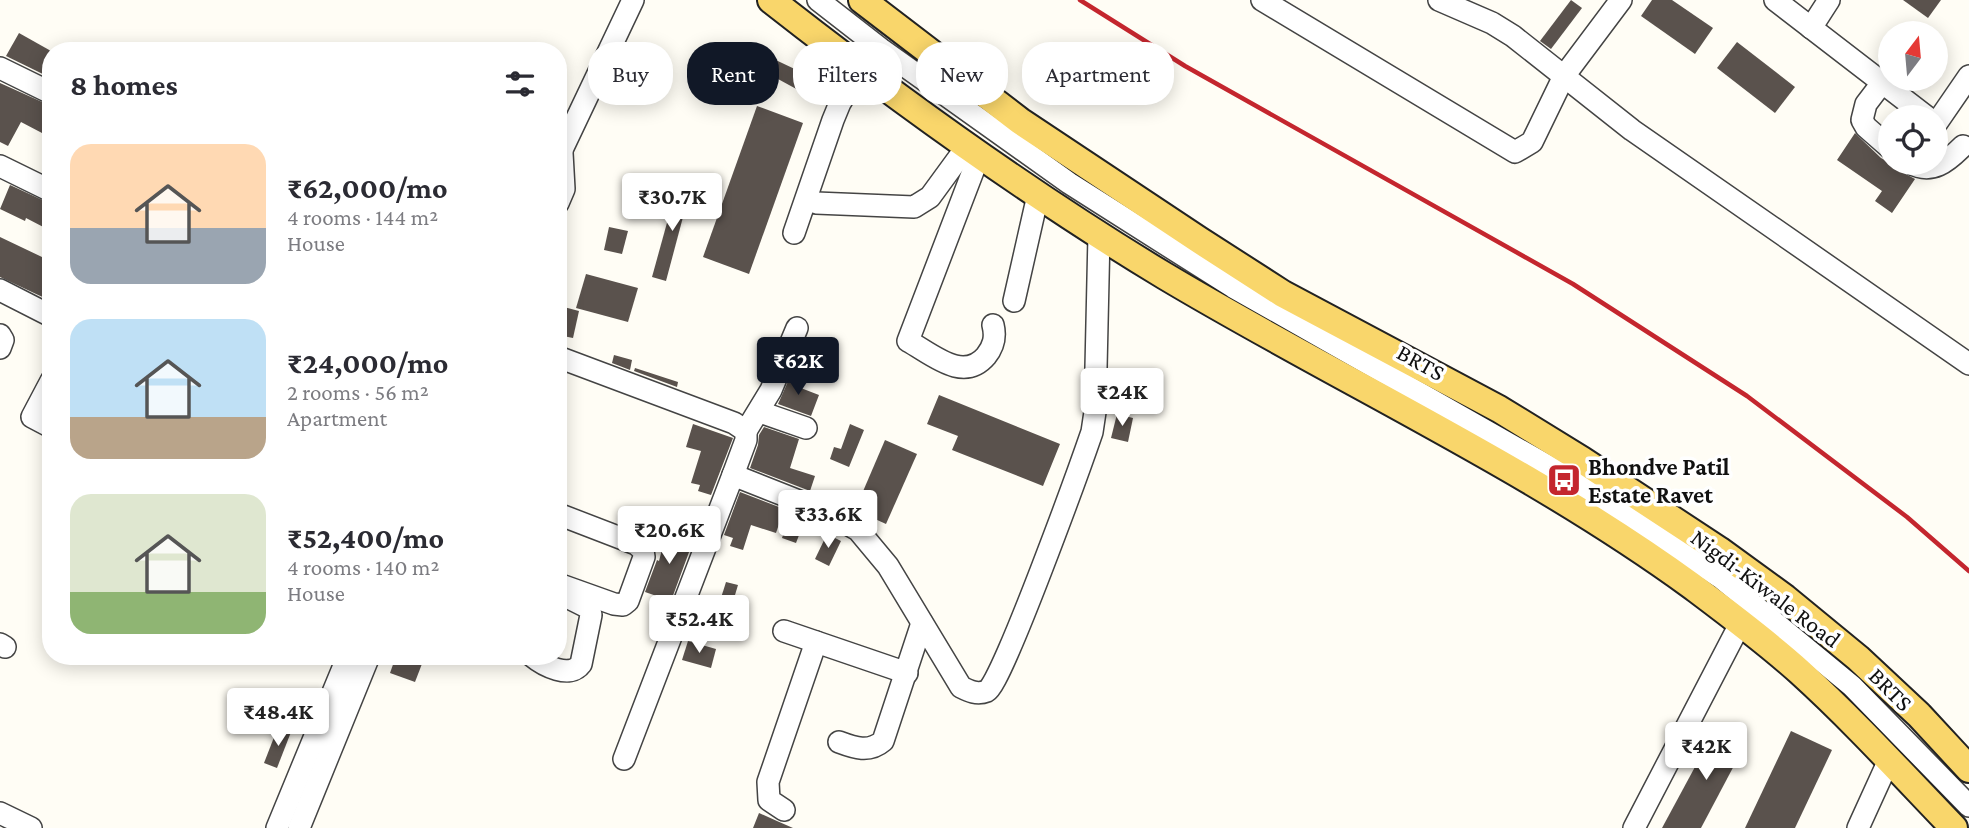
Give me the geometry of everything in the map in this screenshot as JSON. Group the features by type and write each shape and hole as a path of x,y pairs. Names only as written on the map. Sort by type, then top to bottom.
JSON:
{"main road":[{"name":"Nigdi-Kiwale Road","path":"771,0 824,42"},
{"name":"Nigdi-Kiwale Road","path":"862,0 1020,121 1283,294 1499,409 1719,550 1785,598 1858,658 1919,715 1969,769"},
{"name":"Nigdi-Kiwale Road","path":"902,99 1038,195 1167,277 1458,440 1585,515 1691,586 1798,670 1954,828"}],"street":[{"path":"567,140 633,0"},
{"name":"BRTS","path":"818,0 984,124 1093,198 1233,287 1562,474 1721,578 1852,686 1969,806"},
{"path":"1262,0 1516,152 1532,142 1564,76 1621,0"},
{"path":"1439,0 1492,23 1632,130 1969,364"},
{"path":"1775,0 1878,80"},
{"path":"1811,28 1829,0"},
{"path":"0,68 42,89"},
{"path":"1948,107 1969,76"},
{"path":"1878,88 1866,104 1862,120 1878,138"},
{"path":"1893,91 1911,105"},
{"path":"794,233 839,105"},
{"path":"1948,134 1966,148 1948,160"},
{"path":"816,203 914,207 930,197 974,149"},
{"path":"974,149 908,341 951,365 966,369 981,362 992,349 996,336 993,325"},
{"path":"0,166 42,187"},
{"path":"1014,301 1038,195"},
{"path":"733,475 824,511 858,530 888,566 961,687 975,693 987,691 994,684 1013,642 1092,432 1095,412 1099,235"},
{"path":"0,290 42,311"},
{"path":"624,759 733,475 746,440 746,431 771,390 797,328"},
{"path":"0,335 3,340 0,348"},
{"path":"567,360 734,423 746,431"},
{"path":"42,398 32,417 42,422"},
{"path":"760,412 806,428"},
{"path":"567,517 636,544 643,550 644,557 628,601 623,605 567,587"},
{"path":"546,665 569,672 577,670 581,664 591,615 589,608 567,597"},
{"path":"839,743 859,749 876,748 883,741 922,624"},
{"path":"1634,828 1740,624"},
{"path":"784,631 907,673"},
{"path":"784,810 769,800 768,782 816,642"},
{"path":"277,828 344,665"},
{"path":"299,828 365,665"},
{"path":"1858,828 1889,760"},
{"path":"0,813 31,828"}],"building":[{"path":"1571,0 1582,8 1551,49 1540,41"},
{"path":"1652,0 1672,0 1713,28 1695,54 1641,16"},
{"path":"1903,0 1941,0 1928,18"},
{"path":"19,33 42,46 42,74 6,56"},
{"path":"1737,42 1795,87 1775,113 1717,68"},
{"path":"779,62 793,68 793,87 779,80"},
{"path":"0,83 42,102 42,133 21,122 8,146 0,142"},
{"path":"757,106 803,123 749,274 703,257"},
{"path":"1855,133 1878,155 1878,175 1908,175 1915,179 1892,213 1875,201 1882,191 1837,160"},
{"path":"678,183 691,187 666,281 652,277"},
{"path":"10,185 42,200 42,226 26,218 25,221 0,209"},
{"path":"609,227 628,231 622,254 604,250"},
{"path":"0,237 42,257 42,297 0,277"},
{"path":"586,274 638,288 628,322 576,308"},
{"path":"567,308 579,311 573,338 567,337"},
{"path":"614,355 632,360 630,370 612,363"},
{"path":"635,368 678,382 677,387 634,371"},
{"path":"794,368 799,370 793,385 819,395 811,416 778,404"},
{"path":"939,395 1060,444 1043,486 952,450 958,436 927,424"},
{"path":"1117,414 1133,418 1128,442 1111,438"},
{"path":"693,424 733,438 711,495 698,491 700,485 691,483 701,451 686,447"},
{"path":"850,424 864,430 849,467 830,459 834,447 841,449"},
{"path":"764,427 799,439 790,468 815,476 810,491 750,468 759,435"},
{"path":"885,440 917,454 886,524 855,510"},
{"path":"740,492 784,509 776,533 751,525 743,550 730,546 733,538 724,535"},
{"path":"786,525 801,530 796,543 782,538"},
{"path":"667,530 689,536 687,543 692,544 671,601 645,592 657,560 659,561"},
{"path":"827,534 841,541 829,566 815,559"},
{"path":"726,582 738,585 732,605 720,601"},
{"path":"700,598 707,600 701,620 692,617"},
{"path":"688,641 716,649 711,668 682,660"},
{"path":"393,665 422,665 415,682 390,673"},
{"path":"278,727 291,732 277,768 264,763"},
{"path":"1716,728 1746,743 1701,828 1662,828"},
{"path":"1791,731 1832,750 1795,828 1745,828"},
{"path":"759,813 777,821 793,828 753,828"}],"railway":[{"path":"1080,0 1185,66 1573,284 1747,396 1907,517 1969,571"}],"place":[{"name":"Bhondve Patil Estate Ravet","path":"1564,480"}]}
